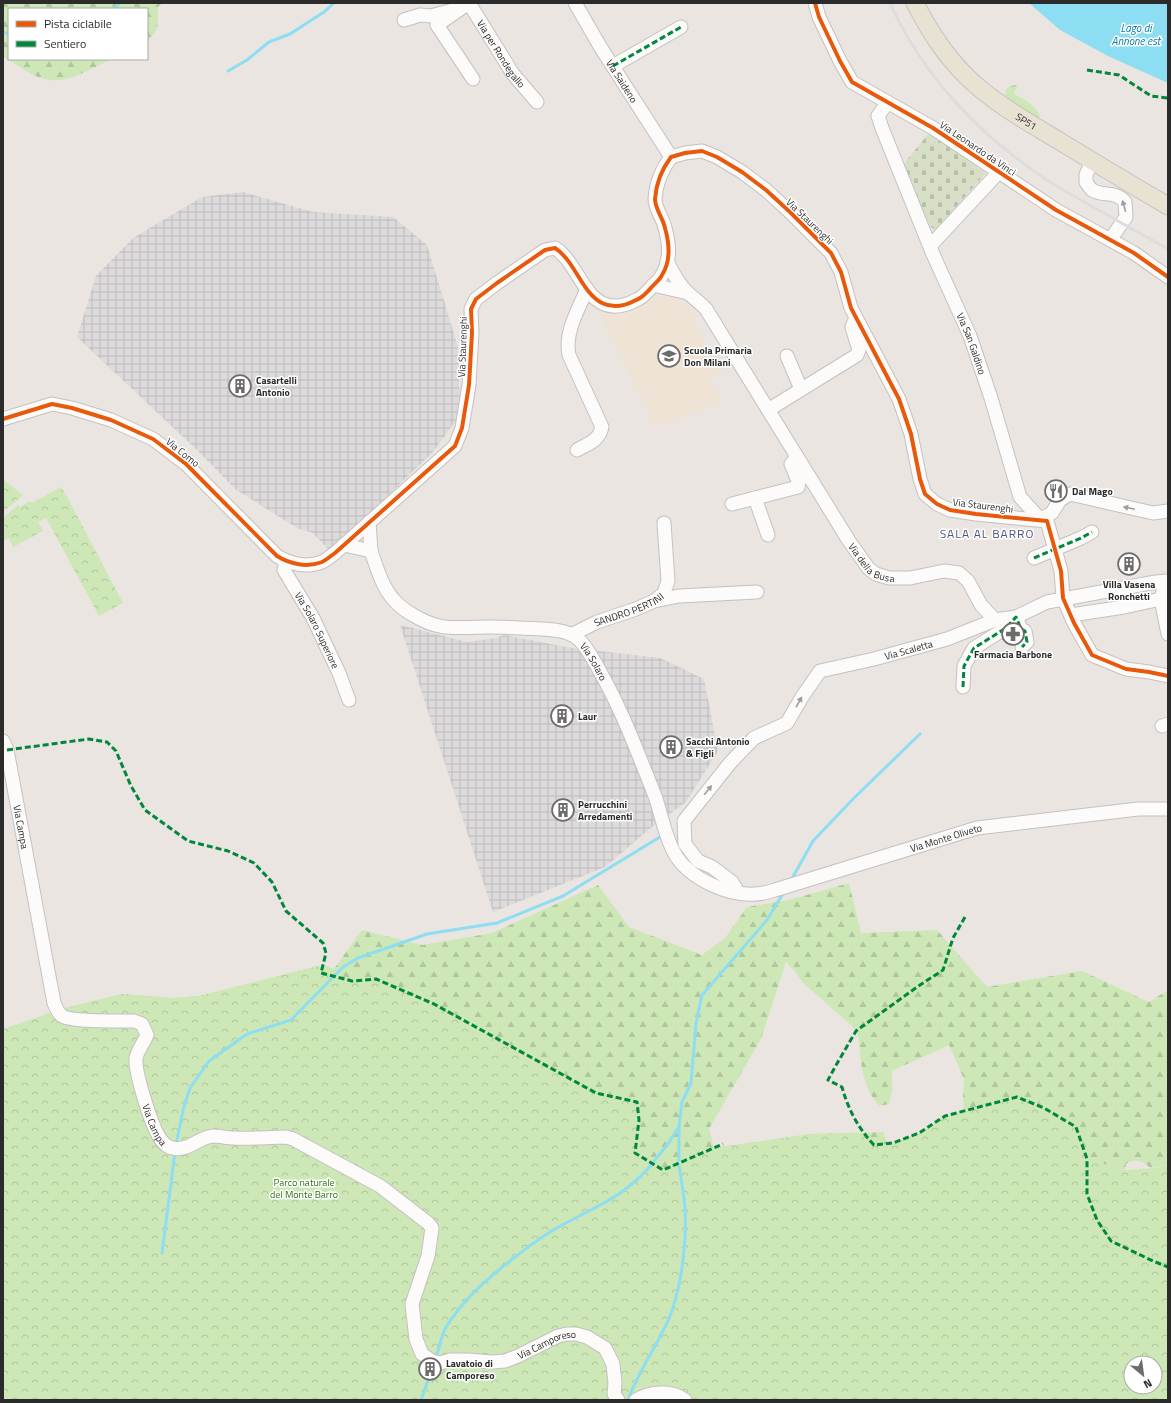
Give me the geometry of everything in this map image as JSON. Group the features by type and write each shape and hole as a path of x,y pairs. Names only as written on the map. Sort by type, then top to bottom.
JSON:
{"main road":[{"name":"SP51","path":"914,3 932,34 947,55 993,100 1168,206"}],"street":[{"name":"Via Saideno","path":"575,3 671,157"},
{"name":"Via Leonardo da Vinci","path":"815,3 819,17 840,62 852,82 933,128 1056,210 1134,253 1168,277"},
{"path":"404,20 420,15 431,16 468,4"},
{"path":"468,4 437,25 472,79"},
{"name":"Via per Rondegallo","path":"468,4 513,74 537,102"},
{"path":"613,66 681,27"},
{"name":"Via San Galdino","path":"887,103 878,116 930,246 970,336 991,398 1020,497 1040,519 1047,521 1060,571 1064,598 1071,615 1092,655 1126,668 1168,676"},
{"name":"Via Staurenghi","path":"344,545 455,446 462,428 469,385 472,333 471,308 476,300 497,283 545,250 555,248 563,253 587,289 601,303 613,307 625,305 640,299 663,275 667,261 669,248 665,227 658,212 655,200 662,169 671,157 685,153 702,151 717,157 742,172 766,190 801,222 831,253 841,272 851,308 899,399 911,434 920,479 925,494 937,504 950,510 976,514 1040,519"},
{"path":"1092,161 1086,175 1086,182 1093,190 1116,195 1125,202 1126,216 1110,240"},
{"path":"930,246 999,172"},
{"name":"Via della Busa","path":"667,261 675,277 688,293 700,302 706,309 849,541 869,569 876,574 889,578 910,578 944,571 959,572 968,581 982,605 995,620"},
{"path":"653,285 688,293"},
{"path":"577,450 595,440 600,434 602,427 567,348 573,325 587,289"},
{"path":"768,410 857,355 859,350 852,327 856,318"},
{"path":"787,356 801,389"},
{"name":"Via Como","path":"3,419 52,404 72,408 111,420 153,439 186,464 205,481 277,556 286,562"},
{"path":"732,504 798,487 799,483 791,464 797,457"},
{"path":"1040,519 1052,513 1060,500 1070,494 1147,512 1168,511"},
{"path":"756,498 768,535"},
{"name":"Via Solaro","path":"369,522 371,551 382,582 393,599 404,609 425,623 439,627 456,629 488,627 557,630 572,634 582,642 615,698 644,768 669,841 677,856 692,872 709,883 733,892"},
{"name":"SANDRO PERTINI","path":"572,634 597,622 636,609 654,601 664,593 668,581 664,523"},
{"path":"1034,558 1092,532"},
{"path":"286,562 303,565 322,562 344,545 371,551"},
{"name":"Via Solaro Superiore","path":"286,562 284,570 313,618 339,673 349,700"},
{"path":"963,687 964,666 974,648 1006,628 1016,617 1047,602 1167,581 1160,599 1168,634"},
{"path":"654,601 679,596 757,592"},
{"path":"1071,615 1124,607 1160,599"},
{"path":"1016,617 1022,629 1025,631 1027,642 1022,647"},
{"name":"Via Scaletta","path":"733,892 732,882 712,867 698,861 685,844 684,821 730,763 754,738 787,723 802,697 820,671 874,660 947,639 995,620 1016,617"},
{"name":"Via Campa","path":"5,746 56,1011 63,1017 80,1020 134,1021 142,1024 147,1035 138,1051 136,1060 140,1084 155,1127 162,1142 172,1148 180,1149 202,1139 213,1136 235,1138 286,1137 293,1139 380,1186 428,1223 432,1228 428,1256 412,1304 416,1339 422,1354 432,1361"},
{"name":"Via Monte Oliveto","path":"733,892 754,894 795,886 977,828 1138,810 1168,809"},
{"name":"Via Camporeso","path":"432,1361 440,1363 450,1360 492,1362 504,1361 518,1356 558,1336 576,1334 586,1337 605,1348 612,1364 615,1383 614,1394 618,1400"},
{"path":"636,1400 645,1395 666,1393 685,1400"}],"shaded area":[{"path":"243,192 313,212 393,217 427,245 458,347 460,415 433,452 330,551 313,533 297,528 235,489 198,451 77,337 96,276 133,238 202,197"},
{"name":"Scuola Primaria Don Milani","path":"657,296 675,298 699,315 693,323 707,345 726,368 710,378 722,402 655,427 598,309 620,314"},
{"path":"400,625 467,642 496,638 504,635 572,648 660,658 704,679 718,751 686,802 653,826 605,867 493,912"}],"green space":[{"path":"3,3 162,3 158,7 158,22 156,29 148,40 148,8 8,8 8,60 110,60 77,75 59,80 50,80 31,74 3,57"},
{"path":"1013,85 1018,85 1014,94 1036,109 1040,116 1038,119 1005,97 1006,89"},
{"path":"929,133 986,173 935,230 925,222 903,165"},
{"path":"3,479 23,495 3,512"},
{"path":"61,487 123,603 99,616 46,518 38,522 43,531 13,547 9,538 3,541 3,518 18,505 20,507 30,501 32,503"},
{"name":"Parco naturale del Monte Barro","path":"849,883 861,933 937,930 987,987 1082,971 1149,1002 1168,990 1168,1164 1151,1168 1142,1162 1133,1161 1126,1164 1125,1170 1160,1355 1123,1355 1123,1395 1163,1395 1163,1373 1168,1400 3,1400 61,1009 122,994 174,998 199,996 318,966 325,965 334,969 362,930 422,945 492,933 598,885 629,927 702,955 725,938 747,907 789,900","holes":["786,962 803,983 851,1025 856,1032 868,1089 875,1101 880,1106 889,1104 892,1091 892,1071 949,1045 964,1079 964,1111 902,1179 883,1132 810,1134 714,1148 709,1129 761,1039"]},
{"name":"Parco naturale del Monte Barro","path":"318,966 321,973 352,981 376,979 434,1004 596,1093 637,1102 639,1120 635,1153 663,1169 714,1148 810,1134 862,1133 874,1145 893,1143 919,1133 945,1116 1017,1097 1044,1108 1076,1127 1087,1159 1125,1170 1155,1168 1168,1164 1168,1400 3,1400 3,1029 61,1009 122,994 174,998 199,996"}],"water":[{"name":"Lago di Annone est","path":"1029,3 1168,3 1168,83 1108,56 1060,30"}],"waterway":[{"path":"115,8 120,3"},
{"path":"228,71 247,60 269,42 290,34 324,12 334,3"},
{"path":"3,32 8,34"},
{"path":"790,882 813,841 854,798 920,734"},
{"path":"176,1145 183,1110 190,1088 209,1061 247,1034 291,1020 343,967 358,958 427,934 497,923 563,896 660,837"},
{"path":"679,1160 679,1127 682,1102 691,1083 696,1024 702,995 767,920 784,892"},
{"path":"654,1161 668,1144 678,1128"},
{"path":"162,1253 175,1152"},
{"path":"436,1358 441,1339 452,1318 486,1281 545,1235 606,1202 630,1186 651,1165"},
{"path":"628,1400 636,1381 671,1314 679,1285 685,1237 685,1203 679,1165"},
{"path":"421,1400 434,1364"}],"railway":[{"path":"890,3 903,30 937,79 956,102 999,144 1022,163 1052,183 1168,249"}],"marked path":[{"path":"613,66 681,27"},
{"path":"1087,70 1119,75 1151,96 1168,98"},
{"path":"1034,558 1092,532"},
{"path":"963,687 964,666 974,648 1006,628 1016,617 1021,629 1025,631 1027,642 1022,647"},
{"path":"7,750 89,739 107,742 116,751 131,786 145,810 188,841 228,851 254,863 272,882 286,911 323,943 326,953 321,973 352,981 376,979 434,1004 596,1093 637,1102 639,1120 635,1153 663,1170 723,1144"},
{"path":"965,917 953,938 943,970 856,1031 828,1080 842,1087 854,1118 874,1145 893,1143 919,1133 945,1116 1017,1097 1044,1108 1076,1127 1087,1159 1087,1194 1097,1220 1111,1241 1168,1267"}],"cycle path":[{"path":"815,3 819,17 852,82 933,128 1056,210 1134,253 1168,277"},
{"path":"3,419 52,404 72,408 111,420 153,439 186,464 277,556 293,563 305,565 322,562 335,553 455,446 462,428 469,385 472,333 471,309 476,299 545,250 555,248 568,261 589,292 602,303 611,306 619,306 628,304 640,298 661,277 665,270 668,258 668,245 664,224 655,203 660,177 671,157 685,153 702,151 717,157 742,172 766,190 831,253 841,272 851,308 899,399 911,434 920,479 925,494 937,504 950,510 1047,521 1061,571 1063,598 1074,623 1092,655 1126,669 1168,676"}],"place":[{"name":"Scuola Primaria Don Milani","path":"669,356"},
{"name":"Casartelli Antonio","path":"240,386"},
{"name":"Dal Mago","path":"1056,491"},
{"name":"Villa Vasena Ronchetti","path":"1129,564"},
{"name":"Farmacia Barbone","path":"1013,634"},
{"name":"Laur","path":"562,716"},
{"name":"Sacchi Antonio & Figli","path":"671,747"},
{"name":"Perrucchini Arredamenti","path":"563,810"},
{"name":"Lavatoio di Camporeso","path":"430,1369"}],"district":[{"name":"SALA AL BARRO","path":"987,534"}]}
